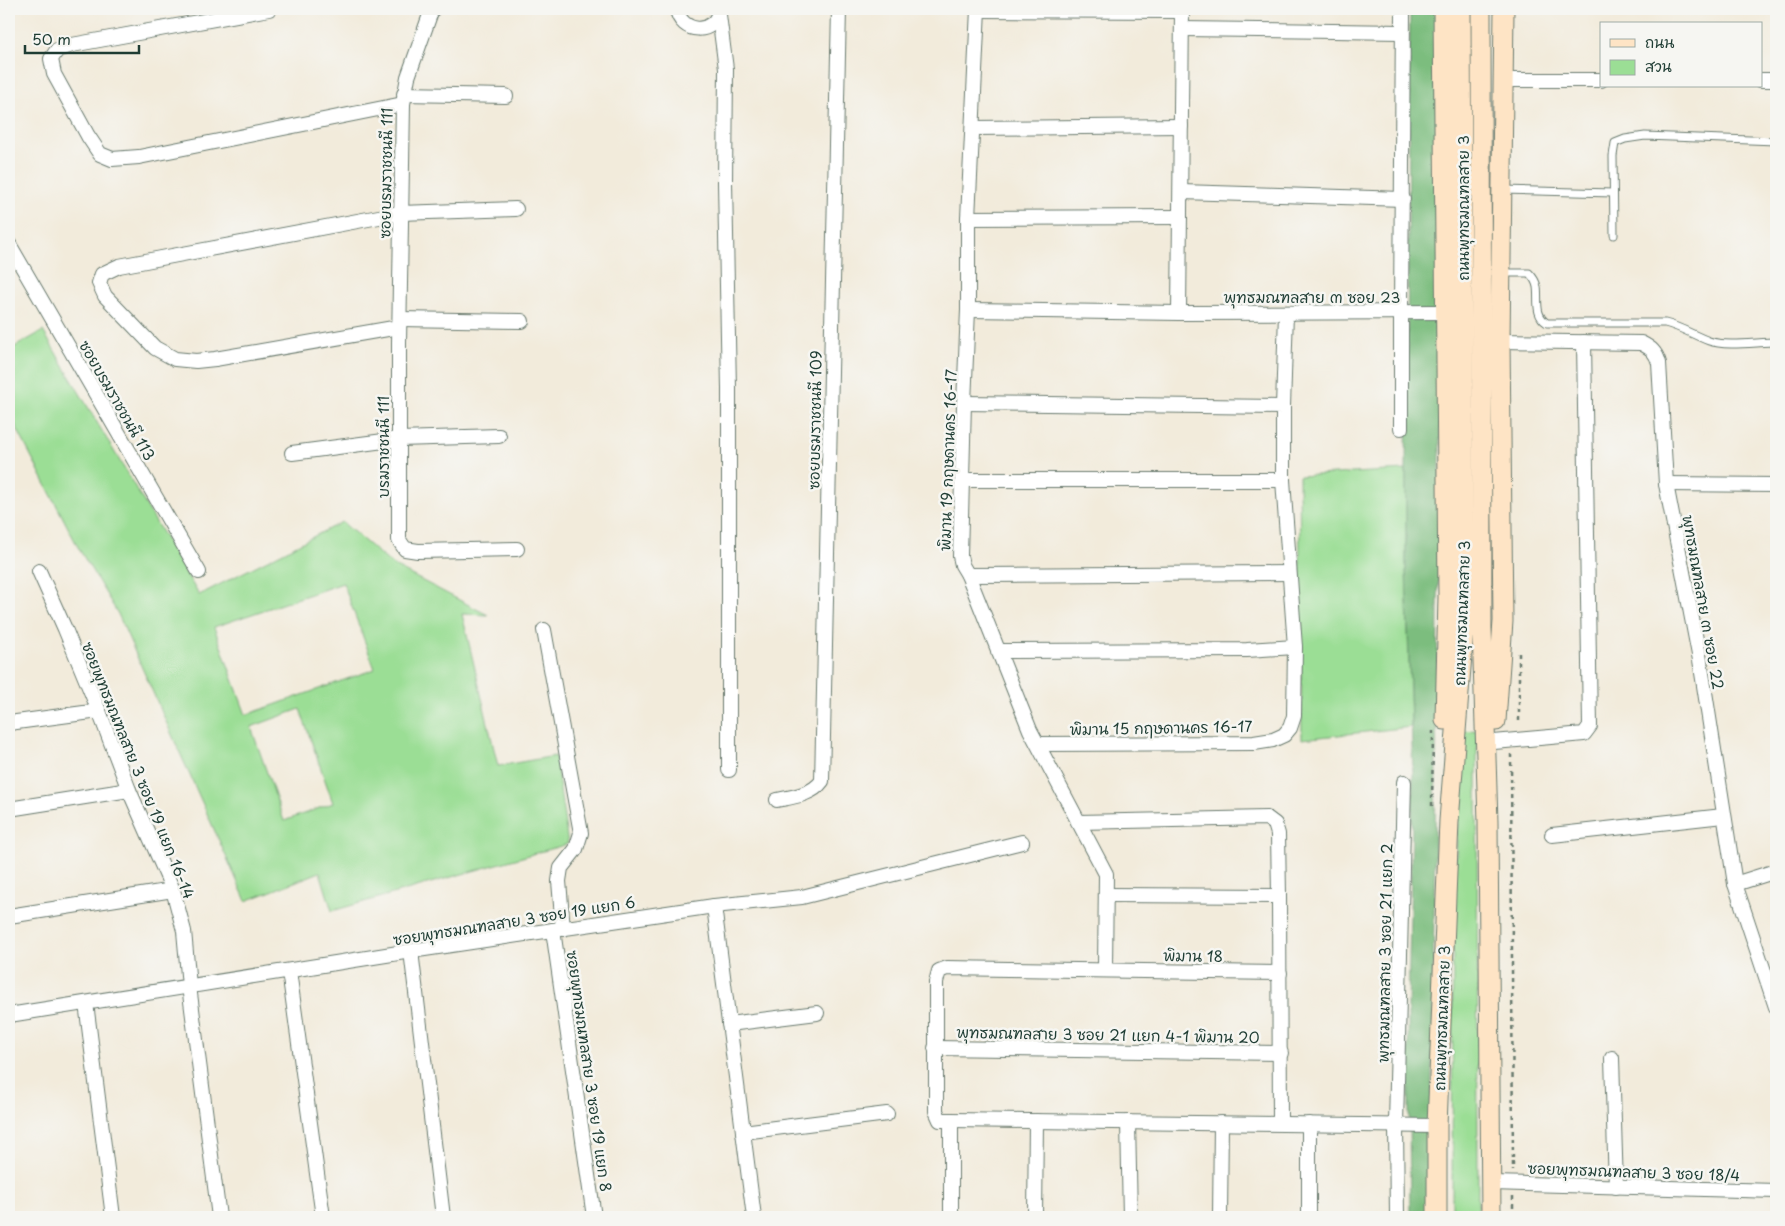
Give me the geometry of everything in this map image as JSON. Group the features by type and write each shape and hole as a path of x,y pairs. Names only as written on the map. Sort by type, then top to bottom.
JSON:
{"main road":[{"path":"1449,821 1445,718 1448,597 1444,17 1459,9"},
{"name":"ถนนพุทธมณฑลสาย 3","path":"1459,9 1473,628 1488,822 1492,1217"},
{"name":"ถนนพุทธมณฑลสาย 3","path":"1437,1217 1437,1126 1449,821 1473,628 1480,9"},
{"path":"1486,9 1498,19 1504,38"},
{"path":"1488,822 1503,742 1500,341 1504,9"}],"street":[{"path":"269,9 72,44 58,50 51,59 54,74 100,154 112,159 138,157 404,99 506,96"},
{"name":"ซอยบรมราชชนนี 111","path":"398,343 404,99 408,77 432,9"},
{"path":"677,9 680,20 687,26 696,29 706,28 714,23 719,12"},
{"name":"ซอยบรมราชชนนี 109","path":"777,800 809,793 822,781 839,9"},
{"path":"1401,428 1403,9"},
{"path":"978,10 1182,10 1179,313"},
{"name":"พิมาน 19 กฤษดานคร 16-17","path":"978,10 968,218 968,310 960,556 962,565 968,575 1030,730 1106,874 1105,969"},
{"path":"719,12 726,70 725,182 729,389 729,770"},
{"path":"1182,29 1402,32"},
{"path":"1504,80 1600,80"},
{"path":"1762,80 1776,80"},
{"path":"973,128 1181,126"},
{"path":"1180,192 1403,199"},
{"path":"516,209 400,213 119,266 102,274 99,283 104,296 155,348 175,359 196,361 215,359 399,323 522,321"},
{"path":"968,218 1180,217"},
{"name":"ซอยบรมราชชนนี 113","path":"9,244 199,572"},
{"name":"พุทธมณฑลสาย ๓ ซอย 23","path":"968,310 1179,313 1446,312"},
{"path":"998,651 1247,650 1295,647 1283,480 1286,313"},
{"name":"พุทธมณฑลสาย ๓ ซอย 22","path":"1500,341 1641,343 1650,347 1656,353 1659,363 1666,484 1700,660 1735,884 1774,990 1776,1007"},
{"path":"1503,742 1584,734 1590,726 1584,342"},
{"name":"บรมราชชนนี 111","path":"398,343 399,540 405,549 418,551 517,549"},
{"path":"964,403 1283,407"},
{"path":"292,453 398,439 499,436"},
{"path":"962,480 1283,480"},
{"path":"1666,484 1776,484"},
{"name":"ซอยพุทธมณฑลสาย 3 ซอย 19 แยก 16-14","path":"39,571 99,711 129,790 173,890 184,931 189,986 219,1217"},
{"path":"968,575 1289,572"},
{"name":"ซอยพุทธมณฑลสาย 3 ซอย 19 แยก 8","path":"544,630 581,832 576,849 561,868 558,929 594,1217"},
{"name":"พิมาน 15 กฤษดานคร 16-17","path":"1038,744 1254,743 1273,740 1284,735 1290,728 1294,716 1295,647"},
{"path":"9,723 99,711"},
{"name":"พุทธมณฑลสาย 3 ซอย 21 แยก 2","path":"1397,1217 1396,1125 1404,782"},
{"path":"9,809 129,790"},
{"path":"1552,835 1724,816"},
{"path":"1078,822 1267,818 1275,824 1278,834 1280,1123"},
{"name":"ซอยพุทธมณฑลสาย 3 ซอย 19 แยก 6","path":"9,1015 558,929 714,906 802,897 1022,842"},
{"path":"1735,884 1776,871"},
{"path":"9,916 173,890"},
{"path":"1106,895 1279,896"},
{"path":"714,906 754,1217"},
{"path":"411,951 443,1217"},
{"name":"พิมาน 18","path":"935,1048 936,982 939,971 947,968 1280,973"},
{"path":"289,972 323,1217"},
{"path":"86,1003 113,1217"},
{"path":"729,1024 817,1012"},
{"path":"935,1048 936,1111 940,1120 1437,1126"},
{"name":"พุทธมณฑลสาย 3 ซอย 21 แยก 4-1 พิมาน 20","path":"935,1048 1281,1053"},
{"path":"1612,1058 1616,1187"},
{"path":"743,1132 886,1114"},
{"path":"951,1120 951,1217"},
{"path":"1035,1217 1036,1121"},
{"path":"1128,1122 1130,1217"},
{"path":"1220,1217 1221,1123"},
{"path":"1309,1124 1309,1217"},
{"name":"ซอยพุทธมณฑลสาย 3 ซอย 18/4","path":"1492,1183 1776,1191"}],"lane":[{"path":"1614,235 1612,156 1615,143 1625,139 1645,136 1776,141"},
{"path":"1502,190 1613,192"},
{"path":"1502,273 1530,273 1537,285 1538,310 1542,320 1548,323 1664,323 1677,326 1720,344 1776,342"}],"path":[{"path":"1503,742 1513,1217"}],"green space":[{"path":"1410,9 1438,9 1440,461 1430,1217 1410,1217 1408,1007 1413,776 1406,568 1406,470"},
{"path":"43,331 199,595 342,522 394,566 488,615 462,614 498,766 555,756 568,844 332,911 320,872 246,901 118,614 79,549 9,413 9,350","holes":["343,583 375,669 246,715 214,627","300,709 333,803 284,821 251,727"]},
{"path":"1406,470 1406,568 1411,727 1302,739 1299,476"},
{"path":"1477,730 1478,1217 1452,1217 1453,915 1462,731"}]}
